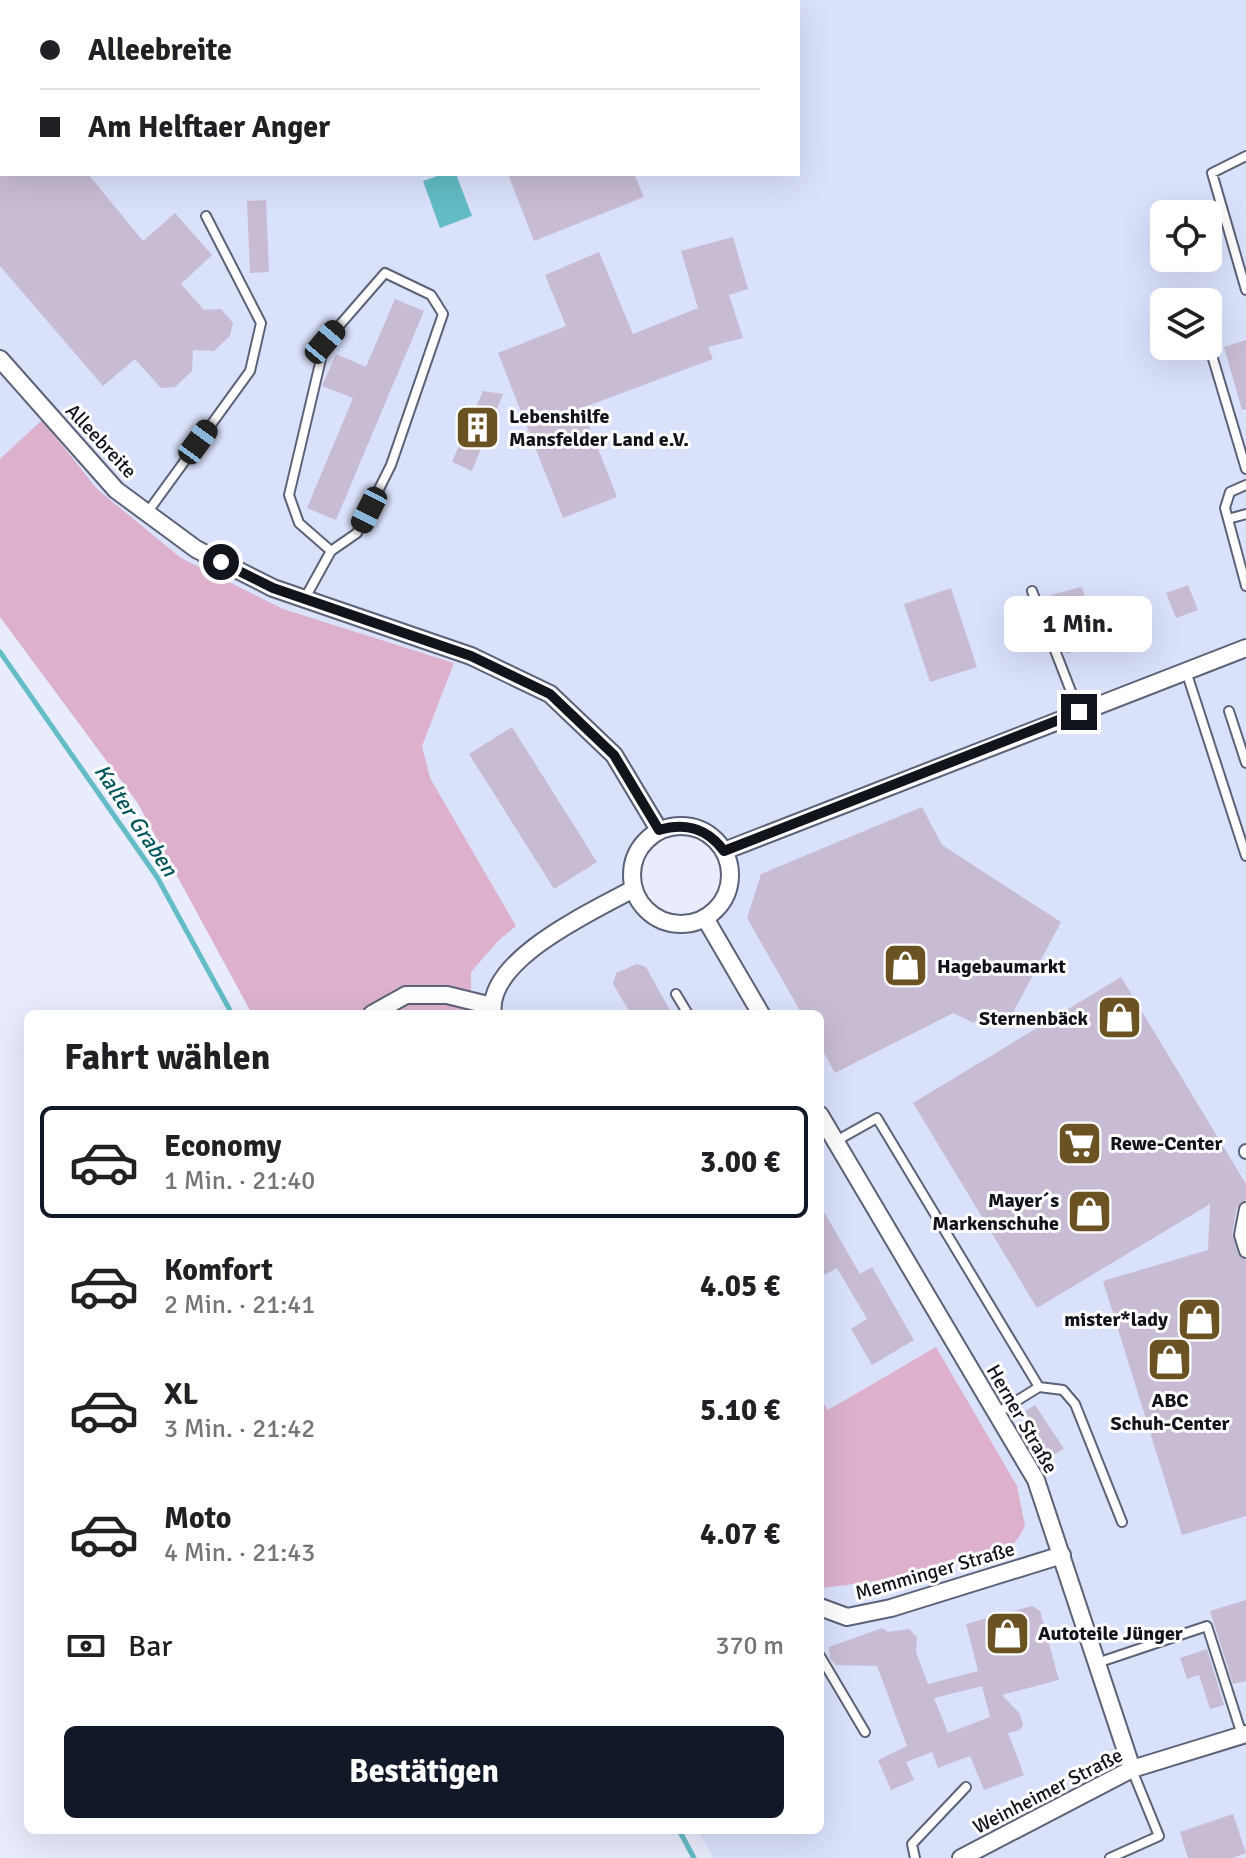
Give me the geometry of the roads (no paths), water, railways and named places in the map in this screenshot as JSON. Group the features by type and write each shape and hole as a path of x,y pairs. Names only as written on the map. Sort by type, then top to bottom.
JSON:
{"street":[{"name":"Alleebreite","path":"0,359 116,490 196,549 273,588 471,656 550,694 614,755 659,830"},
{"path":"724,851 1246,648"},
{"path":"688,826 715,839 724,851 729,863 728,889 723,900 705,918 681,924 656,918 639,901 633,889 633,862 647,838 659,830 688,826"},
{"path":"379,1010 406,995 447,995 493,1010 508,970 528,951 633,889"},
{"path":"705,918 759,1010"},
{"name":"Herner Straße","path":"824,1122 1036,1480 1132,1769"},
{"path":"1245,1206 1241,1235 1246,1251"},
{"name":"Memminger Straße","path":"824,1608 847,1617 891,1608 1062,1555"},
{"name":"Weinheimer Straße","path":"961,1858 983,1853 1132,1769 1244,1734"}],"lane":[{"path":"1246,156 1212,173 1246,290"},
{"path":"147,513 250,371 261,323 206,216"},
{"path":"305,599 331,551 357,533 391,465 443,314 431,295 385,273 325,342 289,495 299,523 331,551"},
{"path":"1213,360 1246,469"},
{"path":"1246,485 1230,492 1225,508 1246,586"},
{"path":"1228,519 1246,514"},
{"path":"1032,591 1079,712"},
{"path":"1186,671 1246,856"},
{"path":"1229,711 1246,763"},
{"path":"676,994 686,1010"},
{"path":"836,1141 877,1118 1039,1387"},
{"path":"996,1413 1039,1387 1063,1390 1075,1404 1122,1522"},
{"path":"1097,1663 1207,1626 1244,1734"},
{"path":"824,1663 865,1732"},
{"path":"1110,1858 1159,1836 1132,1769"},
{"path":"915,1858 912,1844 966,1787"}],"water":[{"path":"437,176 457,176 472,216 440,228 423,181"}],"waterway":[{"name":"Kalter Graben","path":"0,652 157,877 230,1010"},
{"name":"Kalter Graben","path":"681,1834 694,1858"}],"place":[{"name":"Lebenshilfe Mansfelder Land e.V.","path":"478,428"},
{"name":"Hagebaumarkt","path":"906,966"},
{"name":"Sternenbäck","path":"1119,1018"},
{"name":"Rewe-Center","path":"1079,1143"},
{"name":"Mayer´s Markenschuhe","path":"1090,1211"},
{"name":"mister*lady","path":"1199,1319"},
{"name":"ABC Schuh-Center","path":"1170,1360"},
{"name":"Autoteile Jünger","path":"1007,1633"}]}
